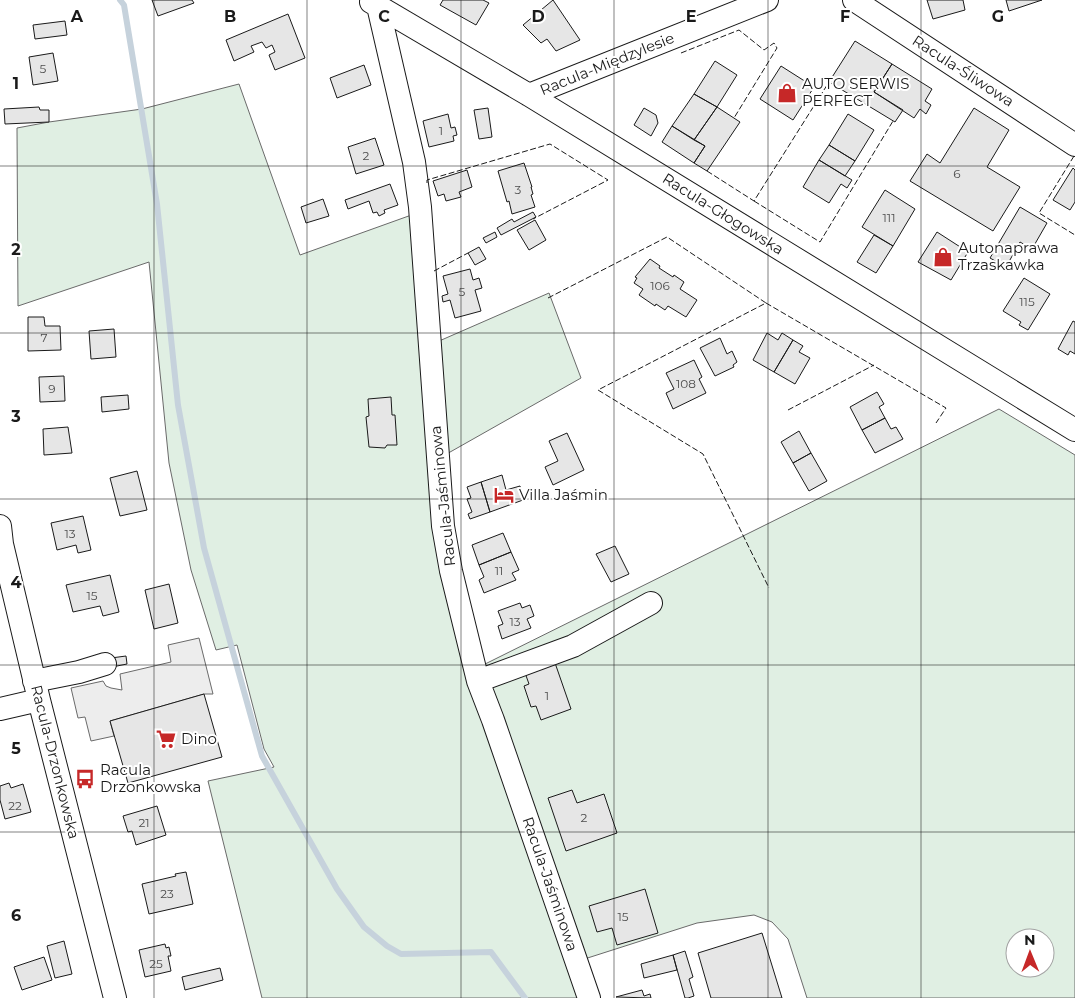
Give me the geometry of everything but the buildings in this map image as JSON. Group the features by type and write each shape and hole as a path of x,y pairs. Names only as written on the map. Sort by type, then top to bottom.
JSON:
{"street":[{"name":"Racula-Międzylesie","path":"529,95 767,0"},
{"name":"Racula-Śliwowa","path":"854,0 1074,143"},
{"name":"Racula-Głogowska","path":"373,3 529,95 1075,430"},
{"name":"Racula-Jaśminowa","path":"373,3 414,162 420,207 443,526 450,571 478,681 589,998"},
{"name":"Racula-Drzonkowska","path":"0,526 2,544 36,691 115,998"},
{"path":"478,681 573,646 651,603"},
{"path":"0,709 79,672 105,664"}],"green space":[{"path":"239,84 300,255 417,213 430,345 549,293 581,378 436,460 471,671 999,409 1075,455 1075,998 807,998 788,939 772,922 754,915 697,923 575,962 588,998 262,998 208,781 274,767 264,749 237,645 216,650 191,570 169,463 149,262 18,306 17,128 142,109"}],"shaded area":[{"path":"199,638 213,694 204,694 110,721 114,736 91,741 85,717 78,718 71,688 103,681 106,686 122,690 120,674 171,662 168,645"}],"waterway":[{"path":"120,0 124,5 157,204 178,405 204,548 262,756 337,889 364,927 387,946 401,954 491,952 525,998"}],"fence":[{"path":"681,53 739,30 764,50 774,43 777,48 734,118"},
{"path":"707,171 754,201 829,82"},
{"path":"754,201 820,242 893,121"},
{"path":"427,183 427,180 550,144 608,180 533,219"},
{"path":"1074,156 1039,213 1075,235"},
{"path":"548,298 667,237 766,303 598,390 703,454 769,588"},
{"path":"434,271 468,253"},
{"path":"766,303 946,408 936,423"},
{"path":"788,410 874,365"}],"place":[{"name":"AUTO SERWIS PERFECT","path":"787,93"},
{"name":"Autonaprawa Trzaskawka","path":"943,257"},
{"name":"Villa Jaśmin","path":"504,495"},
{"name":"Dino","path":"166,739"},
{"name":"Racula Drzonkowska","path":"85,779"}]}
